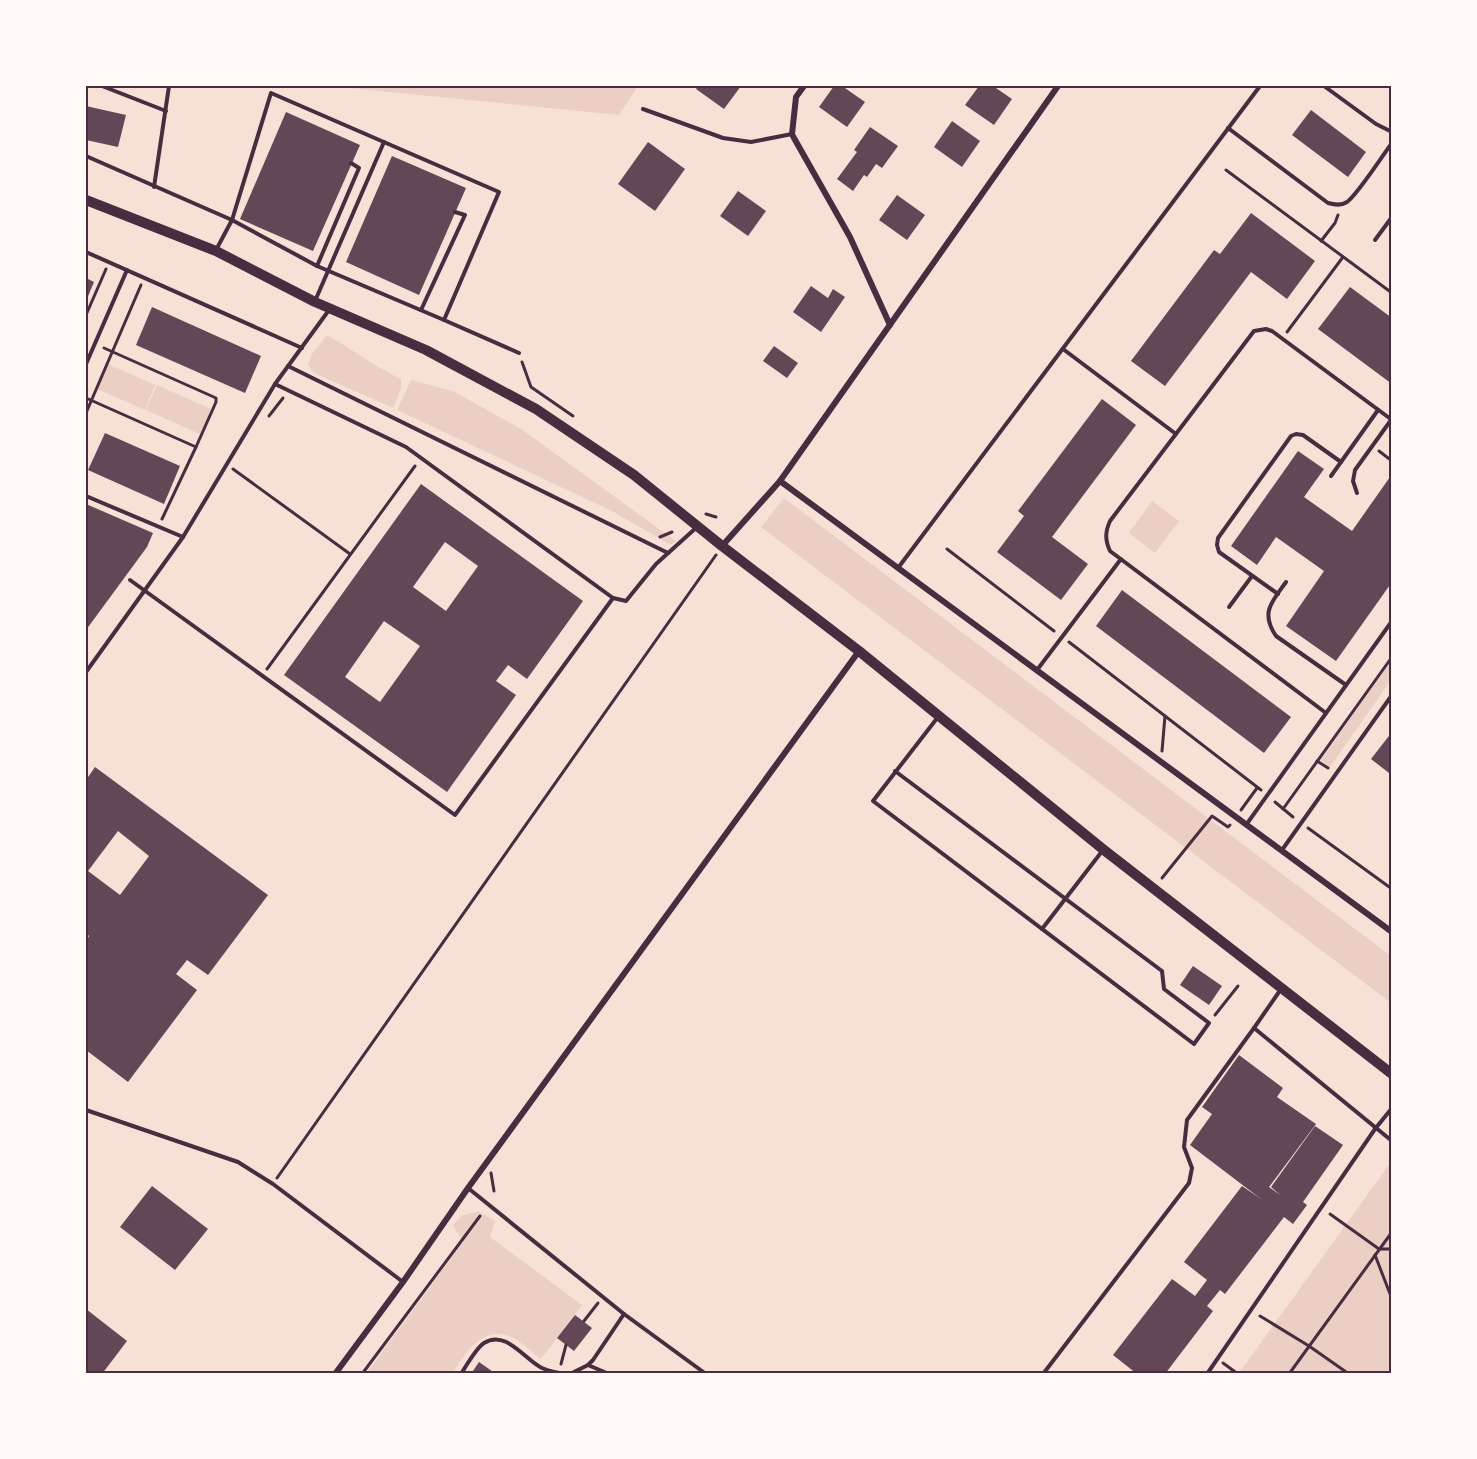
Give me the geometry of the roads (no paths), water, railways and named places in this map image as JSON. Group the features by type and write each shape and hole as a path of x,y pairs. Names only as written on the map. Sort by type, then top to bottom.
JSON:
{"street":[{"path":"804,86 796,97 792,134 850,237 890,325"},
{"path":"722,546 780,481 1058,86"},
{"path":"86,200 216,251 315,302 426,350 536,409 634,475 859,651 1104,850 1392,1074"},
{"path":"780,481 1392,932"},
{"path":"335,1374 859,651"}],"lane":[{"path":"102,86 166,111"},
{"path":"153,187 169,86"},
{"path":"898,568 1260,86"},
{"path":"1324,86 1376,124 1392,132"},
{"path":"216,251 232,220 271,93 499,192 444,320"},
{"path":"643,109 723,138 751,142 792,134"},
{"path":"1228,128 1328,203 1341,204 1351,198 1392,143"},
{"path":"315,302 384,142"},
{"path":"86,156 232,220 317,266 519,353"},
{"path":"317,266 359,168 351,164"},
{"path":"421,310 465,215 455,212"},
{"path":"1375,240 1392,217"},
{"path":"86,252 302,348"},
{"path":"86,364 127,270"},
{"path":"86,672 183,537 275,384 330,309"},
{"path":"1326,713 1110,551 1106,530 1110,521 1254,331 1266,329 1282,338 1391,420 1354,473 1353,484 1357,493"},
{"path":"1063,349 1176,434"},
{"path":"288,366 668,553"},
{"path":"275,384 406,447 613,598 626,601 668,553 698,526"},
{"path":"1330,477 1378,410"},
{"path":"1278,594 1219,552 1217,542 1291,436 1303,435 1341,462"},
{"path":"86,496 183,537"},
{"path":"1037,670 1121,559"},
{"path":"1229,607 1252,576"},
{"path":"130,580 455,815 613,598"},
{"path":"1286,582 1269,606 1271,628 1276,636 1346,685"},
{"path":"1246,825 1392,621"},
{"path":"1281,850 1392,695"},
{"path":"895,771 1162,971 1164,989 1209,1023 1194,1044 873,801 895,771 939,716"},
{"path":"1042,929 1104,850"},
{"path":"1043,1374 1189,1183 1192,1168 1184,1147 1187,1120 1282,989"},
{"path":"1254,1028 1392,1141"},
{"path":"1207,1374 1375,1129 1392,1108"},
{"path":"86,1110 238,1162 273,1184 403,1282"},
{"path":"468,1188 602,1297 706,1374"},
{"path":"570,1374 588,1365 624,1314"},
{"path":"461,1374 483,1343 492,1340 508,1343 542,1368 566,1374"},
{"path":"588,1365 609,1374"}]}
